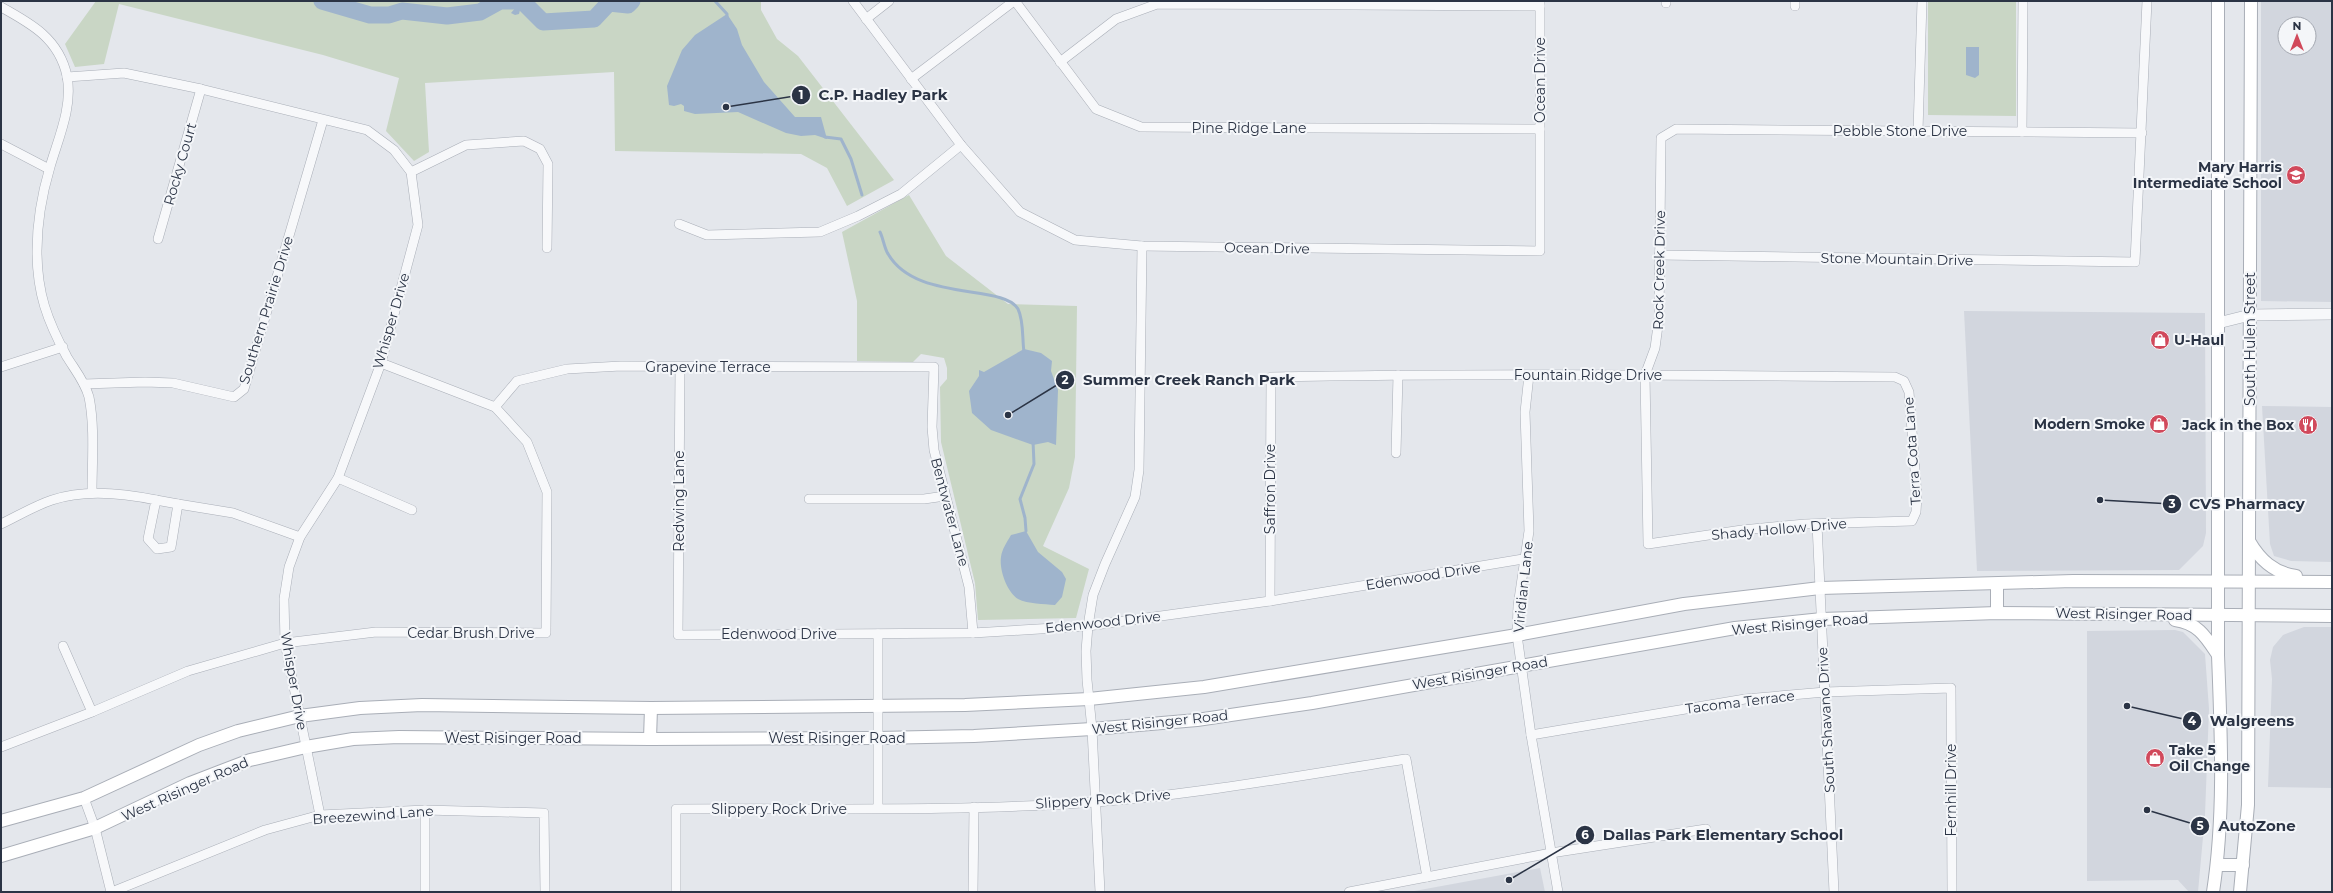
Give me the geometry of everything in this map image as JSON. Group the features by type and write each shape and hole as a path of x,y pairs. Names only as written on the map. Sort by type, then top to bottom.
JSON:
{"main road":[{"path":"2213,892 2217,865 2221,760 2218,655 2218,1"},
{"name":"South Hulen Street","path":"2240,892 2248,804 2251,1"},
{"path":"2249,542 2262,560 2281,574 2331,582"},
{"path":"1,821 84,798 200,745 238,731 300,716 360,708 422,705 651,708 965,705 1089,699 1204,687 1517,636 1684,604 1820,588 2074,581 2331,582"},
{"path":"1997,584 1998,613"},
{"name":"West Risinger Road","path":"1,856 96,828 190,783 250,760 306,746 353,739 398,737 650,739 878,738 974,736 1092,730 1204,718 1312,703 1735,628 1822,619 1998,613 2332,616"},
{"path":"2138,614 2188,622 2206,638 2218,655"},
{"path":"650,739 651,708"},
{"path":"2217,865 2243,865"}],"street":[{"name":"Ocean Drive","path":"853,1 961,145 1020,212 1075,240 1142,246 1540,251 1540,4"},
{"path":"866,19 889,1"},
{"path":"911,79 1014,1"},
{"name":"Pine Ridge Lane","path":"1014,1 1096,109 1141,127 1540,129"},
{"path":"1918,131 1922,1"},
{"path":"2022,132 2023,1"},
{"path":"2142,133 2147,1"},
{"path":"1060,62 1116,19 1157,4 1540,4"},
{"path":"1,7 32,24 48,37 59,53 67,77 67,110 49,169 41,205 37,249 38,279 45,312 89,396 92,428 92,493"},
{"path":"67,77 124,73 201,89 367,130 394,150 411,172 466,145 524,140 540,149 548,164 547,248"},
{"name":"Rocky Court","path":"158,239 201,89"},
{"name":"Southern Prairie Drive","path":"84,384 145,382 173,383 234,397 244,389 323,120"},
{"name":"Pebble Stone Drive","path":"1661,138 1676,129 2142,133"},
{"name":"Stone Mountain Drive","path":"1659,255 2135,262 2142,133"},
{"name":"Rock Creek Drive","path":"1648,544 1645,375 1658,336 1661,138"},
{"path":"1,144 49,169"},
{"path":"679,224 707,235 820,232 858,216 901,194 961,145"},
{"name":"Whisper Drive","path":"320,816 285,643 284,599 289,567 300,537 338,478 380,363 418,225 411,172"},
{"path":"1100,892 1092,730 1086,651 1093,595 1135,497 1139,455 1142,246"},
{"path":"2218,323 2250,315 2332,314"},
{"path":"1,367 62,347"},
{"name":"Cedar Brush Drive","path":"1,746 92,712 188,671 285,643 376,632 546,633 547,492 527,442 495,407 380,363"},
{"name":"Grapevine Terrace","path":"495,407 517,381 567,369 621,366 934,367"},
{"name":"Redwing Lane","path":"678,635 680,367"},
{"name":"Bentwater Lane","path":"934,367 932,427 934,450 969,587 973,633"},
{"path":"1396,453 1398,375"},
{"name":"Fountain Ridge Drive","path":"1271,377 1398,375 1645,375 1895,377 1904,381"},
{"name":"Viridian Lane","path":"1529,375 1525,412 1529,531 1523,559 1517,636 1520,666 1531,735 1558,892"},
{"name":"Saffron Drive","path":"1270,601 1271,377"},
{"name":"Terra Cota Lane","path":"1904,381 1909,392 1917,496 1916,512 1912,521"},
{"path":"338,478 412,510"},
{"path":"1,524 52,500 92,493 130,494 233,513 300,537"},
{"path":"809,499 924,499 945,496"},
{"path":"156,500 148,539 157,550 171,547 178,504"},
{"name":"Shady Hollow Drive","path":"1648,544 1742,530 1818,524 1912,521"},
{"name":"South Shavano Drive","path":"1818,524 1834,892"},
{"name":"Edenwood Drive","path":"678,635 973,633 1088,626 1270,601 1523,559"},
{"path":"878,634 878,808"},
{"path":"63,646 92,712"},
{"name":"Tacoma Terrace","path":"1531,735 1746,699 1825,692 1951,688"},
{"name":"Fernhill Drive","path":"1951,688 1952,892"},
{"name":"Slippery Rock Drive","path":"676,892 676,809 974,807 1096,802 1204,791 1406,758 1426,877"},
{"path":"84,798 96,828 112,892"},
{"path":"973,892 974,807"},
{"path":"425,810 425,892"},
{"name":"Breezewind Lane","path":"112,892 265,830 320,816 425,810 544,813 546,892"},
{"path":"1349,892 1552,853 1706,829"}],"shaded area":[{"name":"Mary Harris Intermediate School","path":"2261,1 2332,1 2332,302 2261,301"},
{"path":"1964,311 2205,313 2206,533 2203,546 2179,570 1977,571"},
{"path":"2262,406 2332,407 2332,562 2291,561 2274,556 2270,544"},
{"path":"2304,627 2332,627 2332,788 2268,787 2272,679 2270,660 2273,647 2283,635"},
{"path":"2175,630 2183,632 2205,654 2209,709 2205,815 2198,892 2189,892 2178,880 2087,881 2087,631"},
{"path":"1540,868 1545,892 1409,892"}],"green space":[{"path":"96,1 761,1 761,10 777,39 798,56 894,180 847,206 827,168 801,154 615,151 614,72 425,83 429,152 414,161 386,131 399,78 323,55 119,4 104,64 75,67 65,44"},
{"path":"1928,1 2016,1 2016,116 1928,115"},
{"path":"909,195 946,256 1008,304 1077,306 1075,457 1069,488 1043,546 1089,569 1076,618 978,620 975,583 941,442 940,387 947,379 947,368 944,358 921,354 913,362 857,361 857,301 842,232"}],"water":[{"path":"508,1 526,1 534,8 524,4 521,6 519,14 515,15 511,13 517,6"},
{"path":"727,14 737,29 742,45 764,82 795,117 821,117 827,139 815,135 801,136 786,133 738,112 695,114 684,111 684,106 681,104 674,106 669,105 667,86 682,50 695,35"},
{"path":"1966,47 1979,47 1979,75 1975,78 1966,75"},
{"path":"1024,349 1041,353 1052,361 1051,371 1058,390 1056,445 1048,442 1033,445 991,430 972,413 969,391 979,376 979,370 984,372"},
{"path":"1026,531 1038,552 1062,572 1066,579 1062,597 1055,605 1022,601 1014,596 1007,586 1001,568 1004,548 1011,535"}],"waterway":[{"path":"322,1 370,15 389,15 402,11 447,16 480,12 500,1 522,1 543,22 594,19 609,3 628,5 632,1"},
{"path":"715,1 727,14 727,17"},
{"path":"825,137 841,139 851,159 862,195"},
{"path":"880,232 887,252 900,268 917,279 936,286 995,296 1009,301 1018,309 1020,314 1024,352"},
{"path":"1026,531 1025,518 1020,499 1034,464 1033,441"}],"place":[{"name":"C.P. Hadley Park","path":"726,107"},
{"name":"Mary Harris Intermediate School","path":"2296,175"},
{"name":"U-Haul","path":"2160,340"},
{"name":"Summer Creek Ranch Park","path":"1008,415"},
{"name":"Modern Smoke","path":"2159,424"},
{"name":"Jack in the Box","path":"2308,425"},
{"name":"CVS Pharmacy","path":"2100,500"},
{"name":"Walgreens","path":"2127,706"},
{"name":"Take 5 Oil Change","path":"2155,758"},
{"name":"AutoZone","path":"2147,810"},
{"name":"Dallas Park Elementary School","path":"1509,880"}]}
